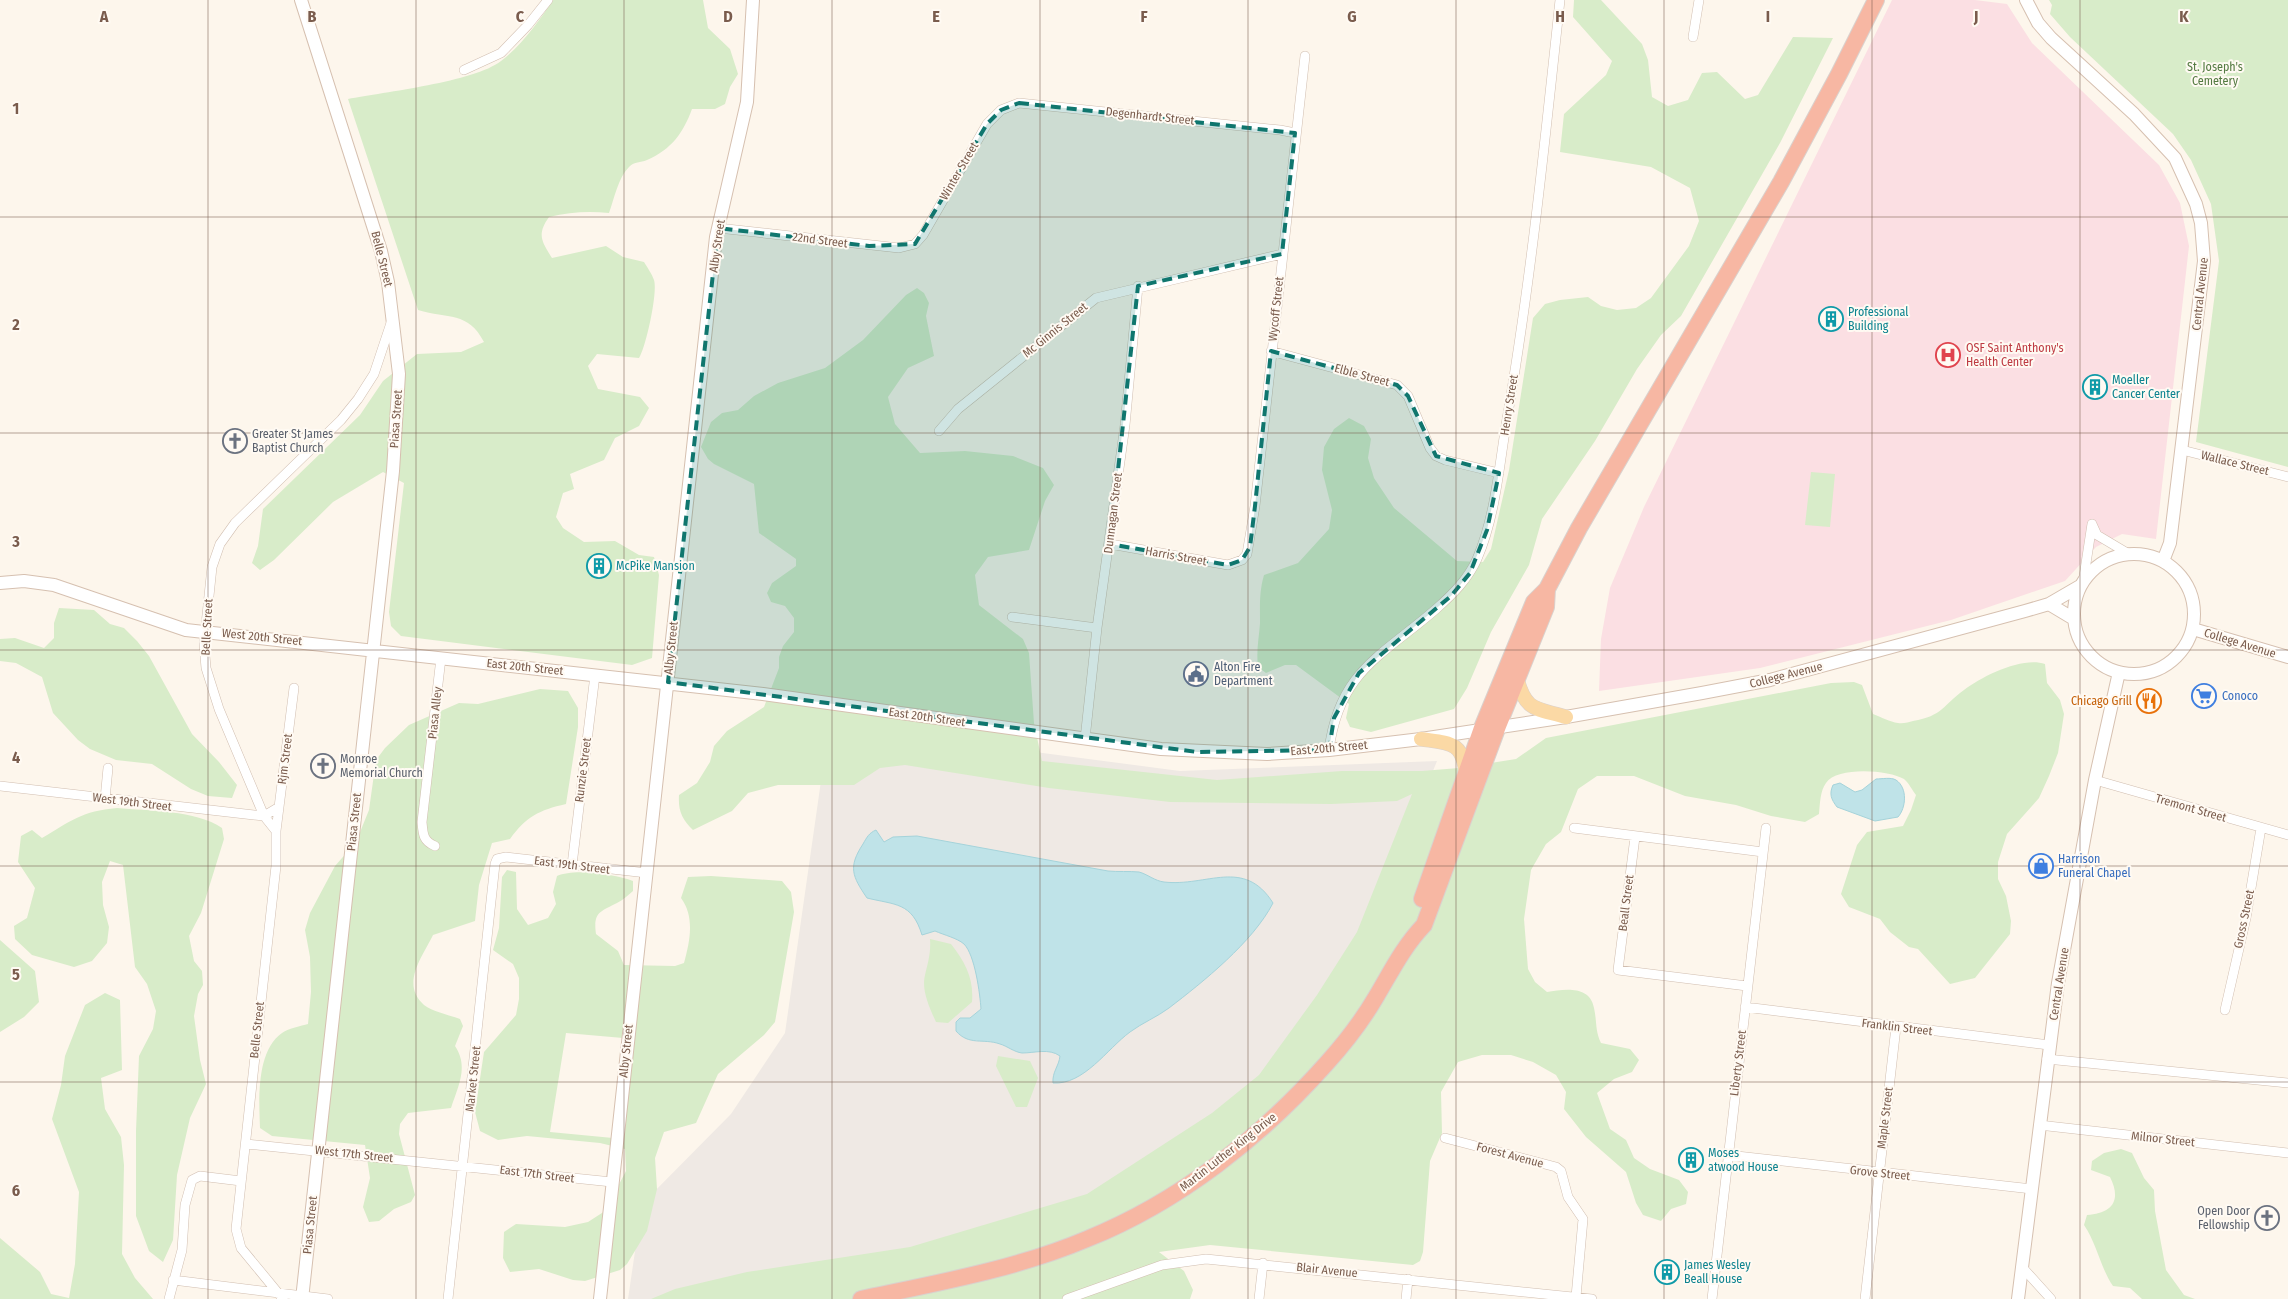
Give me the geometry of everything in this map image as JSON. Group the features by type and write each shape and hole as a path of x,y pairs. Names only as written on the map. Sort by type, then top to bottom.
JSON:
{"highway":[{"path":"1408,942 1482,728 1534,602 1547,589 1584,521 1781,182 1876,0"},
{"path":"1408,942 1424,925 1498,726 1546,608 1547,589"},
{"name":"Martin Luther King Drive","path":"861,1299 968,1275 1053,1252 1121,1224 1175,1194 1262,1128 1320,1070 1364,1016 1408,942"}],"main road":[{"path":"1517,679 1523,700 1530,706 1566,717"},
{"path":"1421,739 1456,746 1462,754 1466,775"}],"street":[{"name":"Belle Street","path":"281,1296 241,1248 237,1239 237,1215 246,1144 255,1040 276,866 276,831 264,816 209,680 204,656 209,579 220,544 234,523 341,420 358,399 374,374 394,315 381,251 301,0"},
{"path":"464,70 501,53 528,25 548,0"},
{"name":"Alby Street","path":"600,1299 718,228 746,102 752,45 753,0"},
{"name":"Henry Street","path":"1328,750 1334,718 1343,697 1359,673 1375,657 1451,596 1470,573 1487,530 1499,473 1523,310 1560,0"},
{"path":"1693,37 1699,0"},
{"name":"Central Avenue","path":"2026,0 2038,23 2051,38 2165,145 2184,175 2196,204 2201,223 2204,261 2170,543 2163,561"},
{"name":"Wycoff Street","path":"1242,560 1250,547 1256,506 1295,133 1305,56"},
{"name":"Degenhardt Street","path":"1005,107 1019,103 1034,104 1295,133"},
{"name":"Winter Street","path":"920,240 981,134 992,118 1005,107"},
{"name":"22nd Street","path":"718,228 898,248 915,244 920,240"},
{"name":"Mc Ginnis Street","path":"939,431 958,409 1087,303 1107,294 1138,286 1282,254"},
{"name":"Dunnagan Street","path":"1085,739 1097,628 1125,425 1138,286"},
{"name":"Piasa Street","path":"302,1298 398,403 399,361 394,315"},
{"name":"Elble Street","path":"1272,350 1397,384 1408,396 1430,448 1436,456 1445,460 1499,473"},
{"name":"Wallace Street","path":"2182,450 2288,477"},
{"path":"2082,584 2102,563 2129,554 2147,555 2163,561 2181,575 2187,585 2194,606 2192,629 2180,652 2160,668 2140,673 2119,672 2102,664 2088,652 2078,636 2074,619 2076,599 2082,584 2092,524 2097,534 2129,554"},
{"name":"Harris Street","path":"1110,544 1228,565 1242,560"},
{"name":"West 20th Street","path":"0,583 39,582 69,589 186,630 372,650"},
{"name":"College Avenue","path":"1482,728 1566,717 1770,680 2049,604 2082,584"},
{"path":"2049,604 2074,619"},
{"path":"1012,617 1097,628"},
{"name":"College Avenue","path":"2192,629 2288,657"},
{"name":"East 20th Street","path":"372,650 668,682 1085,739 1197,752 1267,754 1328,750 1421,739 1482,728"},
{"name":"Piasa Alley","path":"435,846 427,843 423,836 422,822 441,658"},
{"name":"Central Avenue","path":"2018,1299 2049,1045 2095,780 2119,672"},
{"name":"Runzie Street","path":"572,865 595,675"},
{"name":"Rjm Street","path":"276,831 294,688"},
{"path":"104,799 108,768"},
{"name":"Tremont Street","path":"2095,780 2288,835"},
{"name":"West 19th Street","path":"0,786 264,816"},
{"path":"264,816 279,807"},
{"path":"1574,828 1763,852"},
{"name":"Liberty Street","path":"1714,1299 1728,1155 1766,828"},
{"name":"Gross Street","path":"2225,1010 2246,918 2261,828"},
{"name":"Beall Street","path":"1635,837 1618,970 1747,986"},
{"name":"East 19th Street","path":"497,859 506,857 647,873"},
{"name":"Market Street","path":"448,1299 497,859"},
{"name":"Franklin Street","path":"1745,1007 2049,1045"},
{"name":"Maple Street","path":"1865,1299 1896,1027"},
{"path":"2047,1060 2288,1083"},
{"name":"Milnor Street","path":"2039,1126 2288,1153"},
{"name":"Forest Avenue","path":"1445,1138 1556,1167 1561,1171 1568,1197 1583,1219 1576,1297"},
{"name":"West 17th Street","path":"246,1144 463,1165"},
{"name":"Grove Street","path":"1728,1155 2032,1189"},
{"name":"East 17th Street","path":"463,1165 612,1182"},
{"path":"169,1299 182,1250 185,1205 192,1180 200,1176 241,1181"},
{"name":"Blair Avenue","path":"1067,1299 1136,1273 1181,1261 1206,1258 1592,1299"},
{"path":"1259,1299 1263,1263"},
{"path":"2022,1267 2051,1299"},
{"path":"1406,1299 1408,1279"},
{"path":"173,1280 281,1296 328,1299"}],"highlighted area":[{"path":"1019,103 1295,133 1282,254 1138,286 1110,544 1228,565 1242,560 1250,547 1271,351 1397,385 1408,396 1436,456 1499,473 1487,530 1470,573 1451,596 1359,673 1334,718 1329,750 1197,752 668,682 718,228 869,246 915,244 987,124 1001,110"}],"shaded area":[{"name":"OSF Saint Anthony's Health Center","path":"1892,0 1975,0 2007,4 2032,43 2159,165 2180,203 2189,246 2156,539 2122,534 2096,547 2065,581 1951,620 1760,668 1599,691 1601,639 1610,588 1644,507"},
{"path":"829,725 1180,771 1437,761 1365,939 1252,1094 1097,1204 706,1299 628,1299 642,1204 731,1114 785,1033"}],"green space":[{"path":"553,0 703,0 708,28 730,49 738,74 730,87 725,104 715,109 692,109 685,126 670,145 656,156 629,167 619,183 609,213 579,212 549,217 542,233 545,247 552,258 606,246 623,257 644,262 654,280 651,319 639,358 597,354 588,366 598,389 640,397 649,408 639,426 615,438 604,460 570,474 574,489 563,493 556,517 563,528 584,542 615,541 639,555 654,557 659,575 652,658 632,665 401,636 391,626 389,612 404,483 383,472 333,502 274,560 260,570 252,563 258,546 263,509 360,415 383,381 417,354 461,352 484,342 478,332 464,321 418,310 348,99 450,80 471,75 488,68 501,61 522,41"},
{"path":"1574,0 1601,0 1642,44 1648,60 1652,97 1668,106 1688,100 1702,73 1717,72 1745,99 1758,95 1793,37 1833,38 1780,143 1681,316 1661,335 1637,369 1595,441 1542,519 1529,565 1491,632 1467,688 1454,709 1371,732 1350,727 1346,718 1349,704 1296,665 1285,665 1266,673 1258,667 1257,661 1260,605 1264,575 1298,563 1329,529 1332,510 1322,470 1324,447 1334,429 1349,418 1364,426 1371,439 1368,458 1374,478 1394,508 1457,561 1483,562 1491,549 1509,470 1533,318 1545,304 1560,300 1588,297 1601,306 1617,310 1636,308 1651,298 1689,246 1699,221 1690,188 1651,167 1560,152 1564,114 1606,75 1612,61 1573,17"},
{"name":"St. Joseph's Cemetery","path":"2049,0 2288,0 2288,467 2196,442 2219,261 2211,204 2191,160 2173,134 2070,37 2050,14 2052,5"},
{"path":"917,288 924,293 929,303 926,316 934,356 908,368 888,397 895,424 920,453 965,451 1013,456 1043,468 1054,485 1045,501 1029,550 988,557 975,575 979,605 1023,639 1029,653 1034,723 1042,761 1217,780 1342,771 1422,771 1459,768 1516,759 1546,738 1831,683 1854,682 1862,685 1873,714 1889,721 1906,723 1937,713 1957,695 1981,679 2014,665 2036,662 2045,664 2047,683 2060,700 2064,714 2058,753 2049,776 2039,798 2007,834 1998,862 1998,879 2006,896 2011,921 2010,934 1975,978 1950,984 1918,949 1909,947 1890,932 1880,919 1849,907 1841,894 1857,845 1867,832 1903,826 1911,810 1916,795 1904,779 1897,776 1887,773 1863,771 1841,774 1832,778 1826,783 1823,790 1819,814 1805,822 1771,816 1736,805 1685,796 1634,776 1597,776 1578,789 1561,832 1546,844 1531,870 1524,919 1528,969 1535,982 1547,992 1575,990 1587,995 1592,1001 1601,1043 1630,1049 1639,1060 1632,1072 1614,1079 1597,1093 1610,1129 1626,1140 1634,1158 1650,1169 1679,1180 1688,1192 1686,1204 1671,1209 1661,1221 1643,1215 1636,1203 1626,1172 1586,1137 1564,1109 1566,1092 1556,1075 1533,1062 1511,1055 1482,1055 1458,1062 1441,1092 1442,1133 1430,1161 1423,1252 1420,1261 1413,1265 1210,1245 1159,1252 1184,1271 1193,1290 1190,1299 651,1299 675,1289 747,1272 910,1247 1087,1194 1212,1113 1259,1075 1317,995 1357,932 1412,794 1397,801 1331,804 1170,802 1049,788 905,765 880,768 854,785 778,785 748,793 732,811 693,830 682,814 679,806 679,795 697,783 710,762 714,746 727,731 764,707 779,668 779,657 783,646 794,632 794,618 785,606 771,602 767,593 772,583 796,566 796,559 759,533 754,484 714,464 708,459 701,447 711,422 722,413 738,410 754,396 778,383 825,368 863,340 906,295"},
{"path":"1811,472 1835,474 1830,527 1805,525"},
{"path":"59,608 94,610 110,624 124,628 137,641 149,656 192,734 219,762 237,785 232,798 208,796 191,789 152,764 116,760 90,749 78,740 53,713 42,677 16,663 0,661 0,639 15,638 44,648 54,638 54,623"},
{"path":"540,689 568,691 578,708 578,727 566,804 548,809 534,816 522,825 510,839 492,843 479,885 475,921 433,935 419,961 414,979 417,997 424,1005 460,1019 463,1026 455,1046 461,1061 461,1077 451,1108 408,1113 400,1124 399,1134 415,1195 411,1202 394,1209 379,1221 369,1222 363,1207 370,1178 365,1145 272,1136 260,1128 261,1077 267,1052 282,1033 291,1028 308,1024 311,992 310,957 305,930 310,913 335,866 356,842 369,810 376,760 385,748 409,725 459,703 478,704"},
{"path":"117,808 171,812 199,818 222,828 224,839 201,913 189,936 194,961 202,971 203,985 198,994 194,1016 200,1060 206,1084 190,1118 177,1175 173,1240 163,1262 149,1251 136,1216 136,1131 139,1056 153,1029 156,1011 147,984 135,967 123,865 110,861 102,882 103,905 109,927 107,943 92,961 74,967 32,955 15,939 14,926 27,918 35,888 18,862 21,836 32,830 42,838 86,814"},
{"path":"507,870 516,872 517,909 528,925 548,918 556,904 553,892 557,876 584,872 616,876 633,881 633,891 602,911 597,917 595,927 596,934 618,951 624,965 675,966 684,963 688,946 690,921 681,898 688,877 711,876 782,881 791,892 794,912 775,1022 764,1035 718,1074 696,1123 664,1132 655,1158 657,1189 647,1231 627,1264 620,1270 585,1281 573,1280 539,1269 510,1272 503,1258 504,1232 516,1224 565,1227 588,1222 605,1211 626,1171 625,1149 600,1143 527,1136 498,1140 480,1131 475,1112 484,1052 516,1015 519,999 519,978 513,964 493,950 499,928 502,877","holes":["566,1033 623,1038 613,1138 550,1132"]},
{"path":"930,939 951,944 968,971 972,985 972,1002 948,1023 936,1022 925,993 924,981 930,953"},
{"path":"0,940 35,971 39,1002 24,1017 0,1032"},
{"path":"105,993 120,1000 122,1070 101,1078 105,1109 121,1137 124,1165 122,1254 135,1278 153,1299 0,1299 0,1238 40,1272 51,1294 69,1298 75,1264 79,1192 52,1119 61,1085 65,1056 85,1005"},
{"path":"998,1056 1030,1061 1038,1078 1027,1107 1016,1107 996,1066"},
{"path":"2121,1149 2132,1153 2144,1178 2154,1190 2155,1211 2166,1270 2184,1295 2195,1299 2142,1299 2130,1288 2113,1286 2105,1271 2084,1225 2087,1215 2103,1212 2112,1204 2115,1199 2115,1193 2110,1177 2091,1170 2092,1161 2104,1153"}],"water":[{"path":"1876,779 1894,779 1900,784 1905,798 1903,809 1898,817 1875,821 1837,807 1833,801 1831,794 1833,785 1840,783 1855,792 1862,790"},
{"path":"876,830 884,842 893,837 917,836 1108,871 1139,872 1164,882 1237,877 1250,881 1262,889 1273,903 1264,918 1240,947 1197,986 1164,1011 1130,1032 1085,1072 1064,1082 1053,1083 1060,1056 1051,1052 1022,1053 994,1042 966,1039 956,1031 956,1022 960,1018 970,1018 981,1009 976,975 968,949 954,938 935,931 922,935 918,924 908,911 894,904 867,898 855,877 854,865 858,852 866,839"}],"place":[{"name":"Professional Building","path":"1831,319"},
{"name":"OSF Saint Anthony's Health Center","path":"1948,355"},
{"name":"Moeller Cancer Center","path":"2095,387"},
{"name":"Greater St James Baptist Church","path":"235,441"},
{"name":"McPike Mansion","path":"599,566"},
{"name":"Alton Fire Department","path":"1196,674"},
{"name":"Conoco","path":"2204,696"},
{"name":"Chicago Grill","path":"2149,701"},
{"name":"Monroe Memorial Church","path":"323,766"},
{"name":"Harrison Funeral Chapel","path":"2041,866"},
{"name":"Moses atwood House","path":"1691,1160"},
{"name":"Open Door Fellowship","path":"2267,1218"},
{"name":"James Wesley Beall House","path":"1667,1272"}]}
